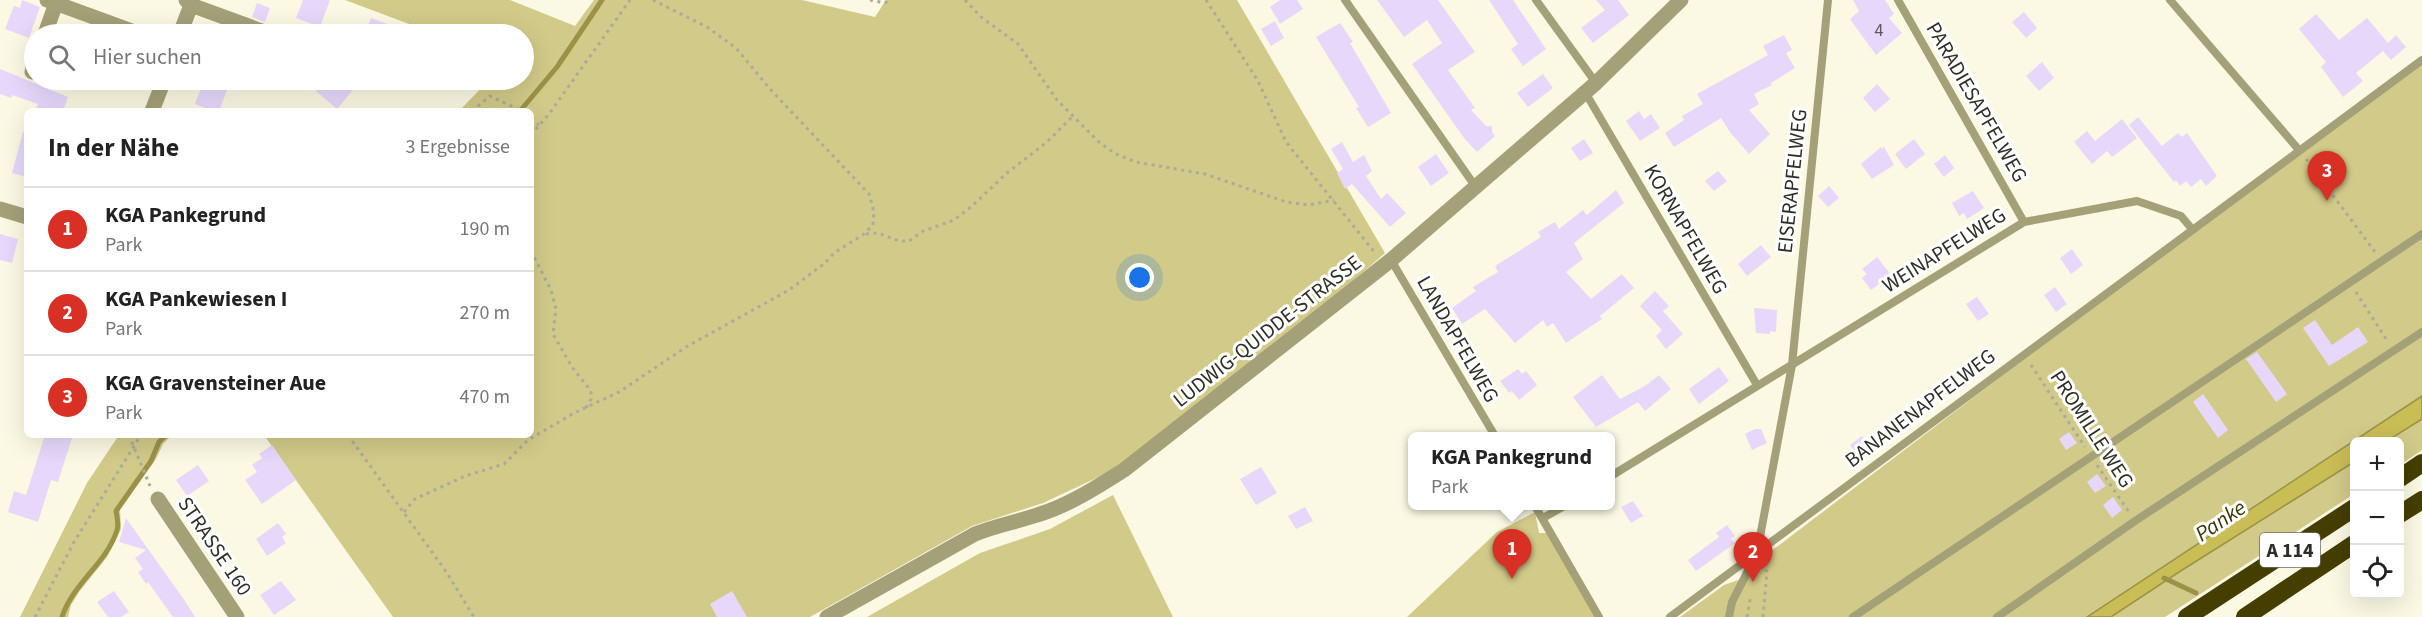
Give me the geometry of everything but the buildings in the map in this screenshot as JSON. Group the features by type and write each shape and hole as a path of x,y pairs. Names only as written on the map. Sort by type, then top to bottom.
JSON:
{"highway":[{"path":"2404,475 2422,463"},
{"path":"2404,511 2422,500"},
{"name":"A 114","path":"2191,614 2350,510"},
{"name":"A 114","path":"2251,613 2353,545"}],"street":[{"name":"LUDWIG-QUIDDE-STRASSE","path":"827,617 975,534 997,525 1039,515 1084,495 1124,470 1388,263 1590,87 1681,0"},
{"path":"47,24 52,2 112,24"},
{"path":"183,24 189,3 244,24"},
{"path":"153,108 160,90"},
{"path":"0,209 24,216"},
{"name":"STRASSE 160","path":"158,499 237,617"}],"lane":[{"path":"1345,0 1475,186"},
{"name":"KORNAPFELWEG","path":"1536,0 1590,87 1757,385"},
{"name":"EISERAPFELWEG","path":"1757,553 1792,365 1828,0"},
{"name":"PARADIESAPFELWEG","path":"1898,0 2024,222"},
{"path":"2170,0 2299,150"},
{"path":"2192,229 2422,60"},
{"name":"WEINAPFELWEG","path":"1615,474 2024,222 2137,201 2181,216 2192,229"},
{"name":"BANANENAPFELWEG","path":"1670,617 2192,229"},
{"path":"1853,617 2422,234"},
{"name":"LANDAPFELWEG","path":"1388,263 1493,432"},
{"path":"1996,617 2135,521 2422,332"},
{"path":"1538,510 1599,617"},
{"path":"1543,518 1557,510"},
{"path":"1728,617 1732,602 1757,553"}],"path":[{"path":"534,132 630,0"},
{"path":"534,437 619,392 686,347 789,290 873,225 874,212 869,194 770,89 736,48 707,27 653,0"},
{"path":"870,0 885,3 889,0"},
{"path":"965,0 981,17 1018,44 1049,90 1100,143 1116,154 1136,162 1205,174 1286,202 1309,206 1334,200"},
{"path":"1206,0 1258,81 1286,142 1388,263"},
{"path":"476,108 490,96 517,108"},
{"path":"864,234 878,233 899,241 909,241 923,231 954,219 1047,142 1073,116"},
{"path":"534,122 539,126"},
{"path":"2299,150 2382,261"},
{"path":"534,257 551,290 556,309 553,334 572,367 591,391 591,399 586,408"},
{"path":"2350,282 2394,352"},
{"name":"PROMILLE WEG","path":"2024,353 2135,521"},
{"path":"130,438 148,482"},
{"path":"35,617 74,542 140,438"},
{"path":"350,438 447,573 474,617"},
{"path":"404,512 415,499 465,476 504,464 532,438"},
{"path":"1757,553 1767,572 1763,617"}],"shaded area":[{"path":"345,0 510,0 575,26 594,0 802,0 875,17 886,0 1237,0 1385,253 1327,304 1122,466 1043,503 972,526 810,617 393,617 266,438 534,438 534,108 462,108 479,90 534,90 534,24 409,24"},
{"path":"2422,57 2422,396 2360,437 2350,437 2350,443 2087,617 1680,617 1724,585 1741,579 1770,552"},
{"path":"2422,396 2422,419 2393,437 2360,437"},
{"path":"2422,419 2422,450 2404,462 2404,437 2395,437"},
{"path":"117,438 169,438 120,510 121,529 107,557 71,605 68,617 20,617 87,483"},
{"path":"2350,443 2350,465 2111,617 2087,617"},
{"path":"2350,465 2350,497 2165,617 2111,617"},
{"path":"1113,495 1173,617 867,617 980,553 1050,529"},
{"path":"1535,512 1539,533 1548,533 1598,617 1407,617 1497,532"}],"waterway":[{"path":"523,108 557,67 602,0"},
{"path":"62,617 74,594 106,553 118,528 116,511 151,461 163,438"},
{"path":"2164,578 2196,593"}],"place":[{"name":"KGA Gravensteiner Aue","path":"2327,201"},
{"name":"KGA Pankegrund","path":"1512,579"},
{"name":"KGA Pankewiesen I","path":"1753,582"}],"water label":[{"name":"Panke","path":"2220,520"}]}
